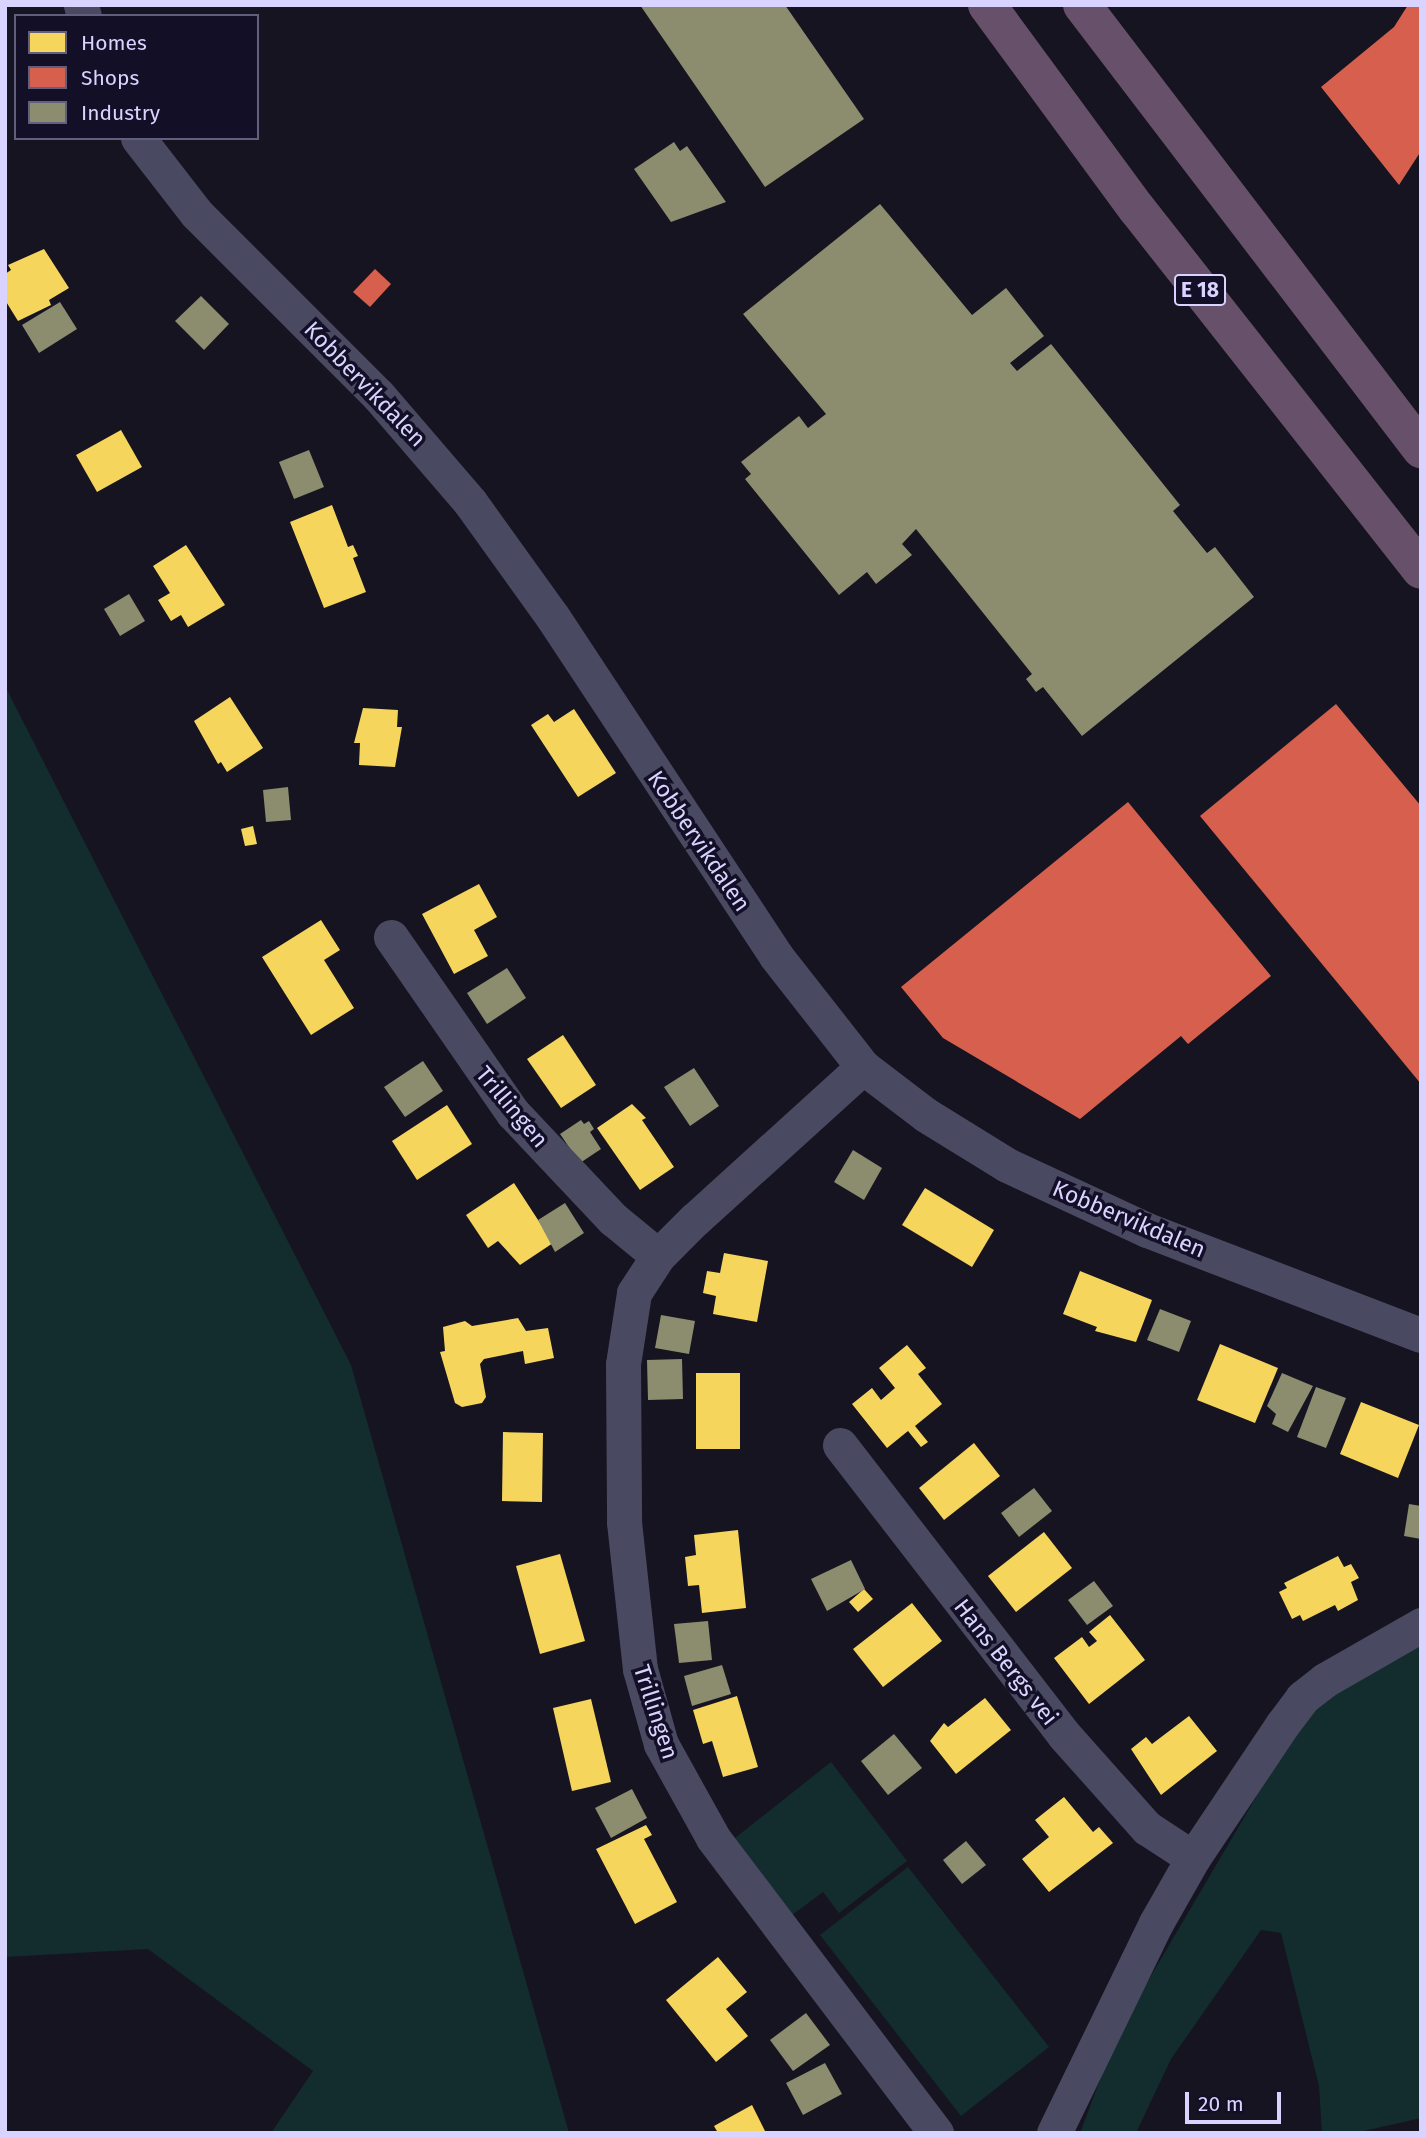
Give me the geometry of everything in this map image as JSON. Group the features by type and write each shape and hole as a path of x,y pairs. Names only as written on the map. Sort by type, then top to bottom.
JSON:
{"highway":[{"name":"E 18","path":"987,5 1136,209 1421,570"},
{"path":"1082,5 1421,449"}],"street":[{"name":"Kobbervikdalen","path":"140,140 197,214 378,395 470,502 552,616 776,956 863,1067 926,1115 1007,1165 1147,1230 1421,1335"},
{"name":"Trillingen","path":"391,937 513,1113 613,1219 658,1256"},
{"name":"Trillingen","path":"863,1067 788,1131 658,1256 634,1293 623,1364 624,1522 640,1669 661,1744 713,1838 936,2133"},
{"name":"Hans Bergs vei","path":"840,1445 1064,1735 1147,1828 1193,1858"},
{"path":"1054,2133 1131,1970 1193,1858 1303,1698 1358,1657 1421,1625"}],"green space":[{"path":"5,686 351,1365 569,2133 271,2133 313,2071 148,1949 5,1957"},
{"path":"1421,1639 1421,2118 1355,2133 1322,2133 1319,2086 1281,1933 1261,1930 1171,2059 1136,2133 1080,2133 1118,2032 1309,1707"},
{"path":"831,1762 907,1861 839,1913 823,1892 792,1915 735,1838"},
{"path":"908,1867 1049,2047 961,2116 820,1935"}],"building: Homes":[{"path":"44,249 69,288 49,300 51,305 18,321 5,300 5,274 11,270 8,265"},
{"path":"121,430 142,467 97,492 76,455"},
{"path":"332,505 348,547 353,545 358,556 353,558 366,592 324,608 290,522"},
{"path":"186,545 225,605 188,627 181,615 171,621 158,600 170,593 153,566"},
{"path":"230,697 263,748 227,772 221,762 218,764 194,721"},
{"path":"363,708 398,710 397,727 402,727 395,767 359,765 360,743 354,743"},
{"path":"574,709 616,773 578,797 531,725 548,714 554,722"},
{"path":"253,826 257,844 245,846 241,829"},
{"path":"479,884 497,917 474,930 488,956 454,974 422,914"},
{"path":"321,920 340,950 324,960 354,1008 311,1035 262,957"},
{"path":"563,1035 596,1085 561,1108 527,1059"},
{"path":"632,1104 646,1118 642,1120 674,1167 640,1190 597,1128"},
{"path":"447,1105 472,1144 417,1180 392,1141"},
{"path":"514,1183 553,1243 520,1265 498,1241 488,1248 466,1215"},
{"path":"925,1188 994,1230 972,1267 902,1225"},
{"path":"724,1253 768,1261 757,1322 713,1314 716,1296 703,1293 707,1271 720,1273"},
{"path":"1080,1271 1152,1300 1136,1342 1095,1331 1097,1327 1063,1314"},
{"path":"518,1318 526,1331 548,1328 554,1358 525,1364 523,1351 484,1359 480,1364 486,1397 482,1403 462,1407 455,1403 440,1352 445,1351 443,1327 465,1321 472,1326"},
{"path":"1220,1344 1278,1368 1255,1423 1197,1400"},
{"path":"907,1345 926,1368 918,1374 942,1404 915,1426 928,1442 921,1447 908,1431 887,1448 852,1404 872,1388 881,1400 895,1388 879,1368"},
{"path":"696,1373 740,1373 740,1449 696,1449"},
{"path":"1361,1402 1419,1425 1398,1478 1340,1454"},
{"path":"503,1432 543,1433 542,1502 502,1501"},
{"path":"974,1443 1000,1476 944,1520 919,1488"},
{"path":"738,1530 746,1608 702,1613 699,1585 688,1586 685,1557 696,1555 694,1535"},
{"path":"1044,1532 1072,1568 1016,1612 988,1576"},
{"path":"560,1554 585,1641 540,1654 516,1566"},
{"path":"1338,1556 1344,1567 1351,1564 1359,1578 1351,1582 1358,1600 1338,1611 1335,1605 1303,1621 1300,1615 1292,1619 1279,1592 1287,1588 1284,1583"},
{"path":"864,1589 873,1599 858,1612 849,1602"},
{"path":"912,1603 942,1641 883,1687 853,1649"},
{"path":"1110,1615 1145,1660 1089,1704 1054,1658 1082,1637 1089,1647 1097,1641 1089,1632"},
{"path":"737,1696 758,1767 723,1777 712,1741 703,1744 693,1710"},
{"path":"985,1698 1011,1730 956,1774 930,1741 944,1723 948,1727"},
{"path":"591,1699 611,1782 572,1791 553,1708"},
{"path":"1189,1716 1217,1751 1161,1795 1131,1749 1146,1737 1152,1744"},
{"path":"1064,1797 1093,1832 1099,1827 1113,1843 1049,1892 1022,1859 1049,1837 1035,1820"},
{"path":"646,1825 652,1835 644,1839 677,1902 635,1924 596,1849"},
{"path":"718,1957 747,1992 726,2009 748,2036 716,2062 666,2000"},
{"path":"752,2105 766,2133 718,2133 714,2126"}],"building: Shops":[{"path":"1408,5 1421,5 1421,151 1399,185 1321,87 1394,27"},
{"path":"375,269 391,284 370,307 353,292"},
{"path":"1336,704 1421,806 1421,1084 1200,816"},
{"path":"1128,802 1271,976 1188,1044 1181,1036 1080,1119 943,1038 901,987"}],"building: Industry":[{"path":"640,5 785,5 864,119 765,187"},
{"path":"674,142 680,151 687,146 726,202 671,222 634,169"},
{"path":"880,204 972,315 1006,288 1044,336 1010,363 1017,371 1051,344 1180,505 1173,511 1207,553 1215,547 1254,597 1082,736 1043,687 1036,692 1026,679 1032,674 916,529 902,544 912,555 876,584 867,572 839,595 745,479 751,474 741,462 799,416 808,428 826,414 743,314"},
{"path":"201,296 229,324 204,350 175,321"},
{"path":"60,302 77,329 39,353 22,325"},
{"path":"309,450 324,487 294,499 279,462"},
{"path":"129,594 145,621 120,636 104,609"},
{"path":"288,787 291,820 266,822 263,790"},
{"path":"507,968 526,998 487,1024 467,993"},
{"path":"423,1061 443,1091 405,1117 384,1087"},
{"path":"694,1068 719,1106 690,1126 664,1087"},
{"path":"581,1120 584,1124 589,1121 594,1129 590,1132 601,1149 580,1163 560,1134"},
{"path":"853,1150 882,1168 864,1200 834,1182"},
{"path":"565,1203 584,1233 555,1252 538,1220"},
{"path":"1160,1309 1191,1321 1179,1352 1147,1340"},
{"path":"661,1315 695,1321 689,1354 655,1348"},
{"path":"682,1359 683,1399 648,1400 647,1360"},
{"path":"1282,1373 1313,1386 1288,1432 1272,1424 1276,1414 1267,1406"},
{"path":"1316,1387 1346,1398 1326,1448 1297,1437"},
{"path":"1034,1488 1052,1511 1019,1537 1001,1513"},
{"path":"1409,1504 1421,1506 1421,1539 1404,1536"},
{"path":"851,1560 865,1589 827,1611 811,1579"},
{"path":"1094,1581 1113,1606 1087,1625 1068,1600"},
{"path":"708,1621 712,1660 679,1663 674,1624"},
{"path":"722,1665 731,1694 692,1706 684,1676"},
{"path":"894,1734 922,1768 888,1795 861,1761"},
{"path":"632,1789 647,1818 611,1838 595,1808"},
{"path":"966,1841 986,1865 962,1884 943,1860"},
{"path":"806,2013 830,2045 793,2071 770,2040"},
{"path":"825,2063 842,2094 803,2115 786,2083"}]}
